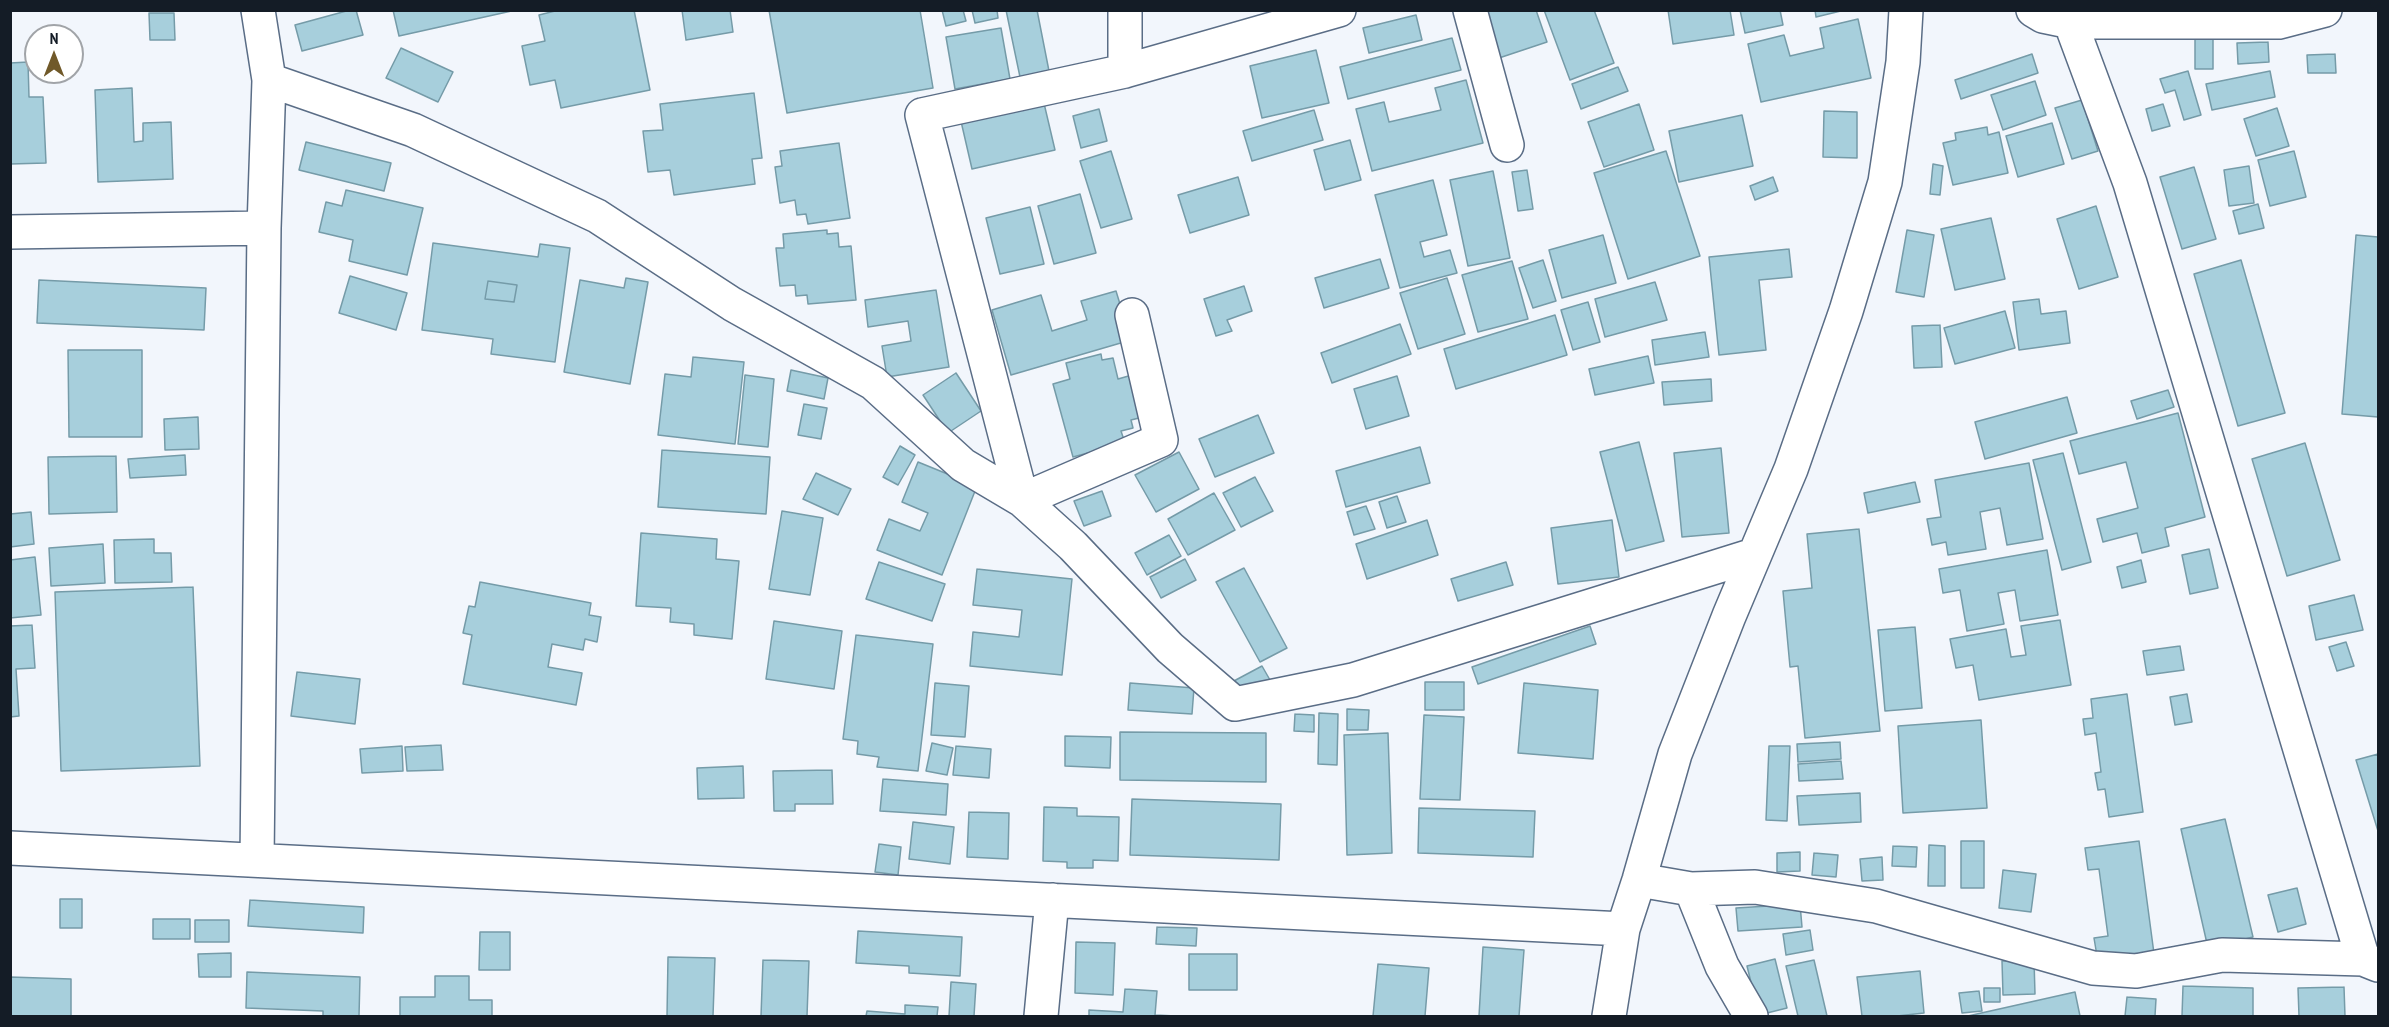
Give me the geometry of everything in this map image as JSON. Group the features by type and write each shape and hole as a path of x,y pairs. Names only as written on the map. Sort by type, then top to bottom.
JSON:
{"street":[{"path":"257,861 264,228 269,81 258,10"},
{"path":"1125,10 1125,71"},
{"path":"1022,500 922,115 1125,71 1339,10"},
{"path":"1470,10 1507,145"},
{"path":"1608,1017 1623,929 1675,754 1754,555 1791,469 1846,311 1885,182 1903,62 1906,10"},
{"path":"2033,10 2043,16 2278,22 2325,10"},
{"path":"1639,880 1691,889 1755,887 1876,906 2093,968 2136,971 2222,955 2371,962 2130,183 2074,32 2072,16"},
{"path":"269,81 413,129 597,216 732,304 873,383 963,465 1022,500 1073,546 1170,648 1235,704 1353,681 1754,555"},
{"path":"10,232 264,228"},
{"path":"1022,500 1161,441 1132,315"},
{"path":"10,848 1623,929"},
{"path":"1691,889 1722,966 1750,1017"},
{"path":"1041,1017 1052,900"}],"building":[{"path":"356,10 363,35 302,51 295,25"},
{"path":"393,10 516,10 399,36"},
{"path":"559,10 634,10 650,90 561,108 555,80 530,85 522,46 545,41 539,15"},
{"path":"682,10 730,10 733,32 686,40"},
{"path":"769,10 920,10 933,88 787,113"},
{"path":"942,10 963,10 966,21 946,26"},
{"path":"972,10 997,10 998,18 975,23"},
{"path":"1006,10 1037,10 1049,71 1020,77"},
{"path":"1483,10 1536,10 1547,42 1499,58"},
{"path":"1544,10 1594,10 1614,63 1570,80"},
{"path":"1668,10 1730,10 1734,35 1673,44"},
{"path":"1740,10 1780,10 1783,25 1745,33"},
{"path":"1815,10 1845,10 1816,17"},
{"path":"149,13 174,13 175,40 150,40"},
{"path":"1416,15 1422,40 1369,53 1363,28"},
{"path":"1858,19 1871,78 1761,102 1748,44 1784,35 1790,56 1824,48 1820,28"},
{"path":"1001,28 1010,79 955,89 946,37"},
{"path":"2195,36 2213,37 2213,69 2195,69"},
{"path":"1452,38 1461,70 1348,99 1340,67"},
{"path":"2268,42 2269,62 2238,64 2237,43"},
{"path":"401,48 453,72 438,102 386,78"},
{"path":"1316,50 1329,103 1262,118 1250,66"},
{"path":"2032,54 2038,73 1961,99 1955,80"},
{"path":"2335,54 2336,73 2308,73 2307,55"},
{"path":"24,62 24,84 29,84 29,97 43,97 46,163 10,164 10,63"},
{"path":"1618,67 1628,91 1581,109 1572,84"},
{"path":"2188,71 2201,115 2184,120 2175,90 2165,93 2160,79"},
{"path":"2270,71 2275,97 2212,110 2206,84"},
{"path":"1466,80 1483,143 1372,171 1356,109 1384,102 1389,122 1441,110 1435,88"},
{"path":"2035,81 2046,115 2003,130 1991,95"},
{"path":"132,88 134,142 143,141 143,123 171,122 173,179 98,182 95,90"},
{"path":"754,93 762,158 752,159 755,184 674,195 670,170 648,172 643,131 663,130 660,104"},
{"path":"1043,99 1055,150 972,169 960,117"},
{"path":"2082,100 2098,151 2072,159 2055,108"},
{"path":"1639,104 1654,150 1604,167 1588,122"},
{"path":"2163,104 2170,126 2152,131 2146,109"},
{"path":"2277,108 2289,146 2256,156 2244,119"},
{"path":"1099,109 1107,141 1081,148 1073,116"},
{"path":"1314,110 1323,140 1252,161 1243,131"},
{"path":"1824,111 1857,112 1857,158 1823,157"},
{"path":"1742,115 1753,166 1679,182 1669,131"},
{"path":"2052,123 2064,164 2018,177 2006,136"},
{"path":"1987,127 1988,135 1999,132 2008,173 1953,185 1943,143 1956,140 1955,133"},
{"path":"1350,140 1361,180 1325,190 1314,150"},
{"path":"306,142 391,163 384,191 299,170"},
{"path":"839,143 850,218 808,224 806,214 797,215 795,200 780,203 775,167 782,166 780,151"},
{"path":"1111,151 1132,219 1101,228 1080,161"},
{"path":"1666,151 1700,256 1628,279 1594,173"},
{"path":"2294,151 2306,197 2270,206 2258,160"},
{"path":"1933,164 1943,166 1940,195 1930,194"},
{"path":"2249,166 2254,203 2229,206 2224,170"},
{"path":"2194,167 2216,239 2182,249 2160,177"},
{"path":"1527,170 1533,209 1518,211 1512,172"},
{"path":"1493,171 1510,258 1468,266 1450,180"},
{"path":"1238,177 1249,215 1190,233 1178,195"},
{"path":"1773,177 1778,191 1755,200 1750,186"},
{"path":"1433,180 1447,235 1420,242 1424,257 1450,250 1457,273 1400,288 1375,195"},
{"path":"346,190 423,208 407,275 349,261 353,240 319,232 326,202 342,206"},
{"path":"1080,194 1096,253 1054,264 1038,206"},
{"path":"2258,204 2264,228 2239,234 2233,211"},
{"path":"2096,206 2118,277 2079,289 2057,219"},
{"path":"1030,207 1044,264 1000,274 986,218"},
{"path":"1991,218 2005,279 1955,290 1941,229"},
{"path":"827,230 827,234 838,233 839,247 851,246 856,300 808,304 807,295 796,296 795,285 780,286 776,248 784,248 783,234"},
{"path":"1907,230 1934,235 1924,297 1896,292"},
{"path":"1603,235 1616,283 1562,298 1549,250"},
{"path":"2356,235 2378,237 2378,417 2342,414"},
{"path":"433,243 538,257 540,244 570,248 555,362 491,354 493,339 422,330","holes":["488,281 517,285 514,302 485,299"]},
{"path":"1789,249 1792,277 1759,280 1766,350 1719,355 1709,257"},
{"path":"1380,259 1389,288 1324,308 1315,278"},
{"path":"1543,260 1556,301 1533,308 1519,268"},
{"path":"2241,260 2285,413 2238,426 2194,274"},
{"path":"1512,261 1528,319 1478,332 1462,275"},
{"path":"350,276 407,293 396,330 339,313"},
{"path":"626,278 648,282 630,384 564,372 580,280 624,288"},
{"path":"1447,278 1465,334 1418,349 1400,293"},
{"path":"39,280 206,288 204,330 37,323"},
{"path":"488,281 517,285 514,302 485,299"},
{"path":"1655,282 1667,320 1605,337 1595,299"},
{"path":"1244,286 1252,311 1227,320 1232,331 1216,336 1204,299"},
{"path":"936,290 949,367 887,377 882,346 911,341 908,321 868,327 865,300"},
{"path":"1116,291 1131,340 1011,375 992,310 1041,295 1052,331 1087,320 1081,301"},
{"path":"2039,299 2041,314 2066,311 2070,343 2019,350 2013,302"},
{"path":"1588,302 1600,342 1573,350 1561,310"},
{"path":"2005,311 2015,348 1955,364 1944,328"},
{"path":"1555,315 1567,355 1456,389 1444,349"},
{"path":"1400,324 1411,354 1332,383 1321,353"},
{"path":"1940,325 1942,367 1914,368 1912,326"},
{"path":"1705,332 1709,357 1655,365 1652,340"},
{"path":"68,350 142,350 142,437 69,437"},
{"path":"1101,354 1102,360 1113,358 1118,379 1132,375 1143,417 1131,420 1133,428 1121,431 1125,443 1073,457 1053,384 1070,379 1066,363"},
{"path":"1648,356 1654,383 1595,395 1589,369"},
{"path":"693,357 744,362 735,444 658,435 665,374 691,377"},
{"path":"791,370 828,378 824,399 787,391"},
{"path":"956,373 981,411 948,433 923,395"},
{"path":"745,375 774,379 768,447 738,444"},
{"path":"1397,376 1409,416 1366,429 1354,389"},
{"path":"1711,379 1712,401 1664,405 1662,382"},
{"path":"2168,390 2174,407 2137,419 2131,401"},
{"path":"2067,397 2077,433 1985,459 1975,422"},
{"path":"804,404 827,408 821,439 798,435"},
{"path":"2178,413 2205,517 2165,528 2169,546 2142,553 2137,533 2103,542 2097,519 2138,508 2126,462 2079,474 2070,441"},
{"path":"1258,415 1274,453 1215,477 1199,439"},
{"path":"198,417 199,449 165,450 164,419"},
{"path":"1639,442 1664,541 1626,551 1600,452"},
{"path":"2305,443 2340,560 2287,576 2252,459"},
{"path":"900,446 915,455 898,485 883,477"},
{"path":"1420,447 1430,483 1346,507 1336,471"},
{"path":"1721,448 1729,533 1682,537 1674,453"},
{"path":"662,450 770,457 766,514 658,507"},
{"path":"1179,452 1199,489 1156,512 1135,475"},
{"path":"2063,453 2091,562 2062,570 2033,460"},
{"path":"185,455 186,475 130,478 128,459"},
{"path":"116,456 117,512 49,514 48,457"},
{"path":"918,462 977,486 942,575 877,550 889,519 920,531 928,513 902,502"},
{"path":"2029,463 2043,539 2007,545 2000,508 1980,512 1986,549 1948,555 1946,542 1932,545 1927,519 1941,517 1935,480"},
{"path":"816,473 851,489 838,515 803,499"},
{"path":"1255,477 1273,511 1241,527 1223,493"},
{"path":"1915,482 1920,502 1868,513 1864,493"},
{"path":"1102,491 1111,516 1084,526 1074,501"},
{"path":"1214,493 1235,530 1188,555 1168,519"},
{"path":"1397,496 1406,522 1387,528 1379,502"},
{"path":"1366,506 1375,529 1354,535 1347,512"},
{"path":"782,511 823,518 810,595 769,589"},
{"path":"31,512 34,544 10,547 10,514"},
{"path":"1427,520 1438,555 1367,579 1356,544"},
{"path":"1612,520 1619,577 1558,584 1551,528"},
{"path":"1859,529 1880,731 1805,738 1798,666 1790,667 1783,591 1812,588 1807,534"},
{"path":"641,533 717,539 716,559 739,561 732,639 694,635 694,624 670,622 671,608 636,606"},
{"path":"1169,535 1181,556 1147,575 1135,553"},
{"path":"154,539 154,553 171,553 172,582 115,583 114,540"},
{"path":"103,544 105,583 51,586 49,548"},
{"path":"2209,549 2218,588 2190,594 2182,555"},
{"path":"2047,550 2058,615 2020,621 2015,590 1998,593 2004,624 1967,631 1960,590 1943,593 1939,569"},
{"path":"35,557 41,615 10,618 10,560"},
{"path":"1185,559 1196,580 1161,598 1150,577"},
{"path":"2141,560 2146,582 2122,588 2117,567"},
{"path":"879,562 945,584 932,621 866,599"},
{"path":"1506,562 1513,585 1458,601 1451,579"},
{"path":"1244,568 1287,648 1260,662 1216,582"},
{"path":"977,569 1072,579 1062,675 970,666 973,632 1019,637 1022,610 973,605"},
{"path":"480,582 591,603 589,615 601,617 597,642 585,639 583,650 552,644 548,667 582,673 576,705 463,684 472,635 463,633 469,606 475,607"},
{"path":"193,587 200,766 61,771 55,592"},
{"path":"2354,595 2363,630 2316,640 2309,606"},
{"path":"2060,620 2071,685 1979,700 1973,665 1956,668 1950,639 2006,629 2011,657 2026,655 2021,626"},
{"path":"774,621 842,631 834,689 766,679"},
{"path":"32,625 35,668 16,669 19,716 10,717 10,626"},
{"path":"1590,626 1596,644 1478,684 1472,667"},
{"path":"1915,627 1922,708 1885,711 1878,630"},
{"path":"856,635 933,644 918,771 877,767 879,757 857,754 858,741 843,739"},
{"path":"2346,642 2354,666 2337,671 2329,647"},
{"path":"2180,646 2184,670 2147,675 2143,651"},
{"path":"1262,666 1270,680 1240,697 1232,682"},
{"path":"297,672 360,679 355,724 291,716"},
{"path":"1425,682 1464,682 1464,710 1425,710"},
{"path":"935,683 969,686 965,737 931,735"},
{"path":"1130,683 1194,688 1192,714 1128,710"},
{"path":"1524,683 1598,690 1593,759 1518,753"},
{"path":"2127,694 2143,812 2109,817 2105,789 2098,790 2095,773 2101,772 2096,733 2085,735 2083,719 2093,718 2091,699"},
{"path":"2187,694 2192,722 2175,725 2170,697"},
{"path":"1347,709 1369,710 1368,730 1347,730"},
{"path":"1319,713 1338,714 1337,765 1318,764"},
{"path":"1295,714 1314,715 1314,732 1294,731"},
{"path":"1424,715 1464,717 1460,800 1420,799"},
{"path":"1981,720 1987,808 1903,813 1898,726"},
{"path":"1120,732 1266,733 1266,782 1120,780"},
{"path":"1388,733 1392,853 1347,855 1344,735"},
{"path":"1065,736 1111,737 1110,768 1065,766"},
{"path":"1840,742 1841,759 1798,762 1797,744"},
{"path":"932,743 953,748 947,775 926,771"},
{"path":"441,745 443,770 407,771 405,747"},
{"path":"402,746 403,771 362,773 360,749"},
{"path":"956,746 991,749 989,778 953,775"},
{"path":"1769,746 1790,746 1787,821 1766,820"},
{"path":"2378,754 2378,831 2356,760"},
{"path":"1841,761 1843,779 1799,781 1798,764"},
{"path":"743,766 744,798 698,799 697,768"},
{"path":"832,770 833,804 795,804 795,811 774,811 773,771"},
{"path":"883,779 948,784 946,815 880,811"},
{"path":"1860,793 1861,822 1799,825 1797,796"},
{"path":"1132,799 1281,804 1279,860 1130,855"},
{"path":"1044,807 1077,808 1077,816 1119,817 1118,861 1093,860 1093,868 1067,868 1067,862 1043,861"},
{"path":"1419,808 1535,811 1533,857 1418,853"},
{"path":"969,812 1009,813 1008,859 967,857"},
{"path":"2225,819 2253,937 2208,948 2181,829"},
{"path":"913,822 954,827 950,864 909,859"},
{"path":"1961,841 1984,841 1984,888 1961,888"},
{"path":"2139,841 2155,961 2098,962 2094,938 2108,936 2099,869 2088,870 2085,848"},
{"path":"879,844 901,847 898,875 875,872"},
{"path":"1929,845 1945,846 1945,886 1928,886"},
{"path":"1893,846 1917,847 1916,867 1892,866"},
{"path":"1800,852 1800,871 1777,872 1777,853"},
{"path":"1814,853 1838,855 1836,877 1812,875"},
{"path":"1882,857 1883,880 1862,881 1860,859"},
{"path":"2003,870 2036,874 2031,912 1999,908"},
{"path":"2297,888 2306,924 2278,932 2268,895"},
{"path":"60,899 82,899 82,928 60,928"},
{"path":"250,900 364,907 363,933 248,926"},
{"path":"1800,904 1802,927 1738,931 1736,908"},
{"path":"153,919 190,919 190,939 153,939"},
{"path":"195,920 229,920 229,942 195,942"},
{"path":"1157,927 1197,928 1196,946 1156,944"},
{"path":"1810,930 1813,950 1786,955 1783,934"},
{"path":"858,931 962,937 960,976 909,973 909,966 856,963"},
{"path":"480,932 510,932 510,970 479,970"},
{"path":"1076,942 1115,943 1113,995 1075,993"},
{"path":"1483,947 1524,950 1519,1016 1479,1016"},
{"path":"231,953 231,977 199,977 198,954"},
{"path":"1189,954 1237,954 1237,990 1189,990"},
{"path":"668,957 715,958 713,1016 667,1016"},
{"path":"1775,959 1787,1008 1759,1015 1747,966"},
{"path":"763,960 809,961 807,1016 761,1016"},
{"path":"1814,960 1827,1016 1798,1016 1786,966"},
{"path":"2034,960 2035,994 2003,995 2002,961"},
{"path":"1378,964 1429,968 1425,1016 1373,1016"},
{"path":"1920,971 1924,1013 1862,1016 1857,977"},
{"path":"247,972 360,977 359,1016 323,1016 323,1011 246,1008"},
{"path":"435,976 469,976 469,1000 492,1000 492,1016 400,1016 400,997 435,997"},
{"path":"10,977 71,979 71,1016 10,1016"},
{"path":"951,982 976,984 974,1016 949,1016"},
{"path":"2183,986 2253,988 2253,1016 2182,1016"},
{"path":"2344,987 2345,1016 2299,1016 2298,988"},
{"path":"1984,988 2000,988 2000,1002 1984,1002"},
{"path":"1125,989 1157,991 1155,1015 1176,1016 1089,1016 1089,1010 1123,1012"},
{"path":"1979,991 1982,1011 1962,1013 1959,993"},
{"path":"2075,992 2080,1016 1968,1016"},
{"path":"2127,997 2156,999 2155,1016 2125,1016"},
{"path":"905,1005 938,1007 937,1016 866,1016 867,1011 905,1014"}]}
